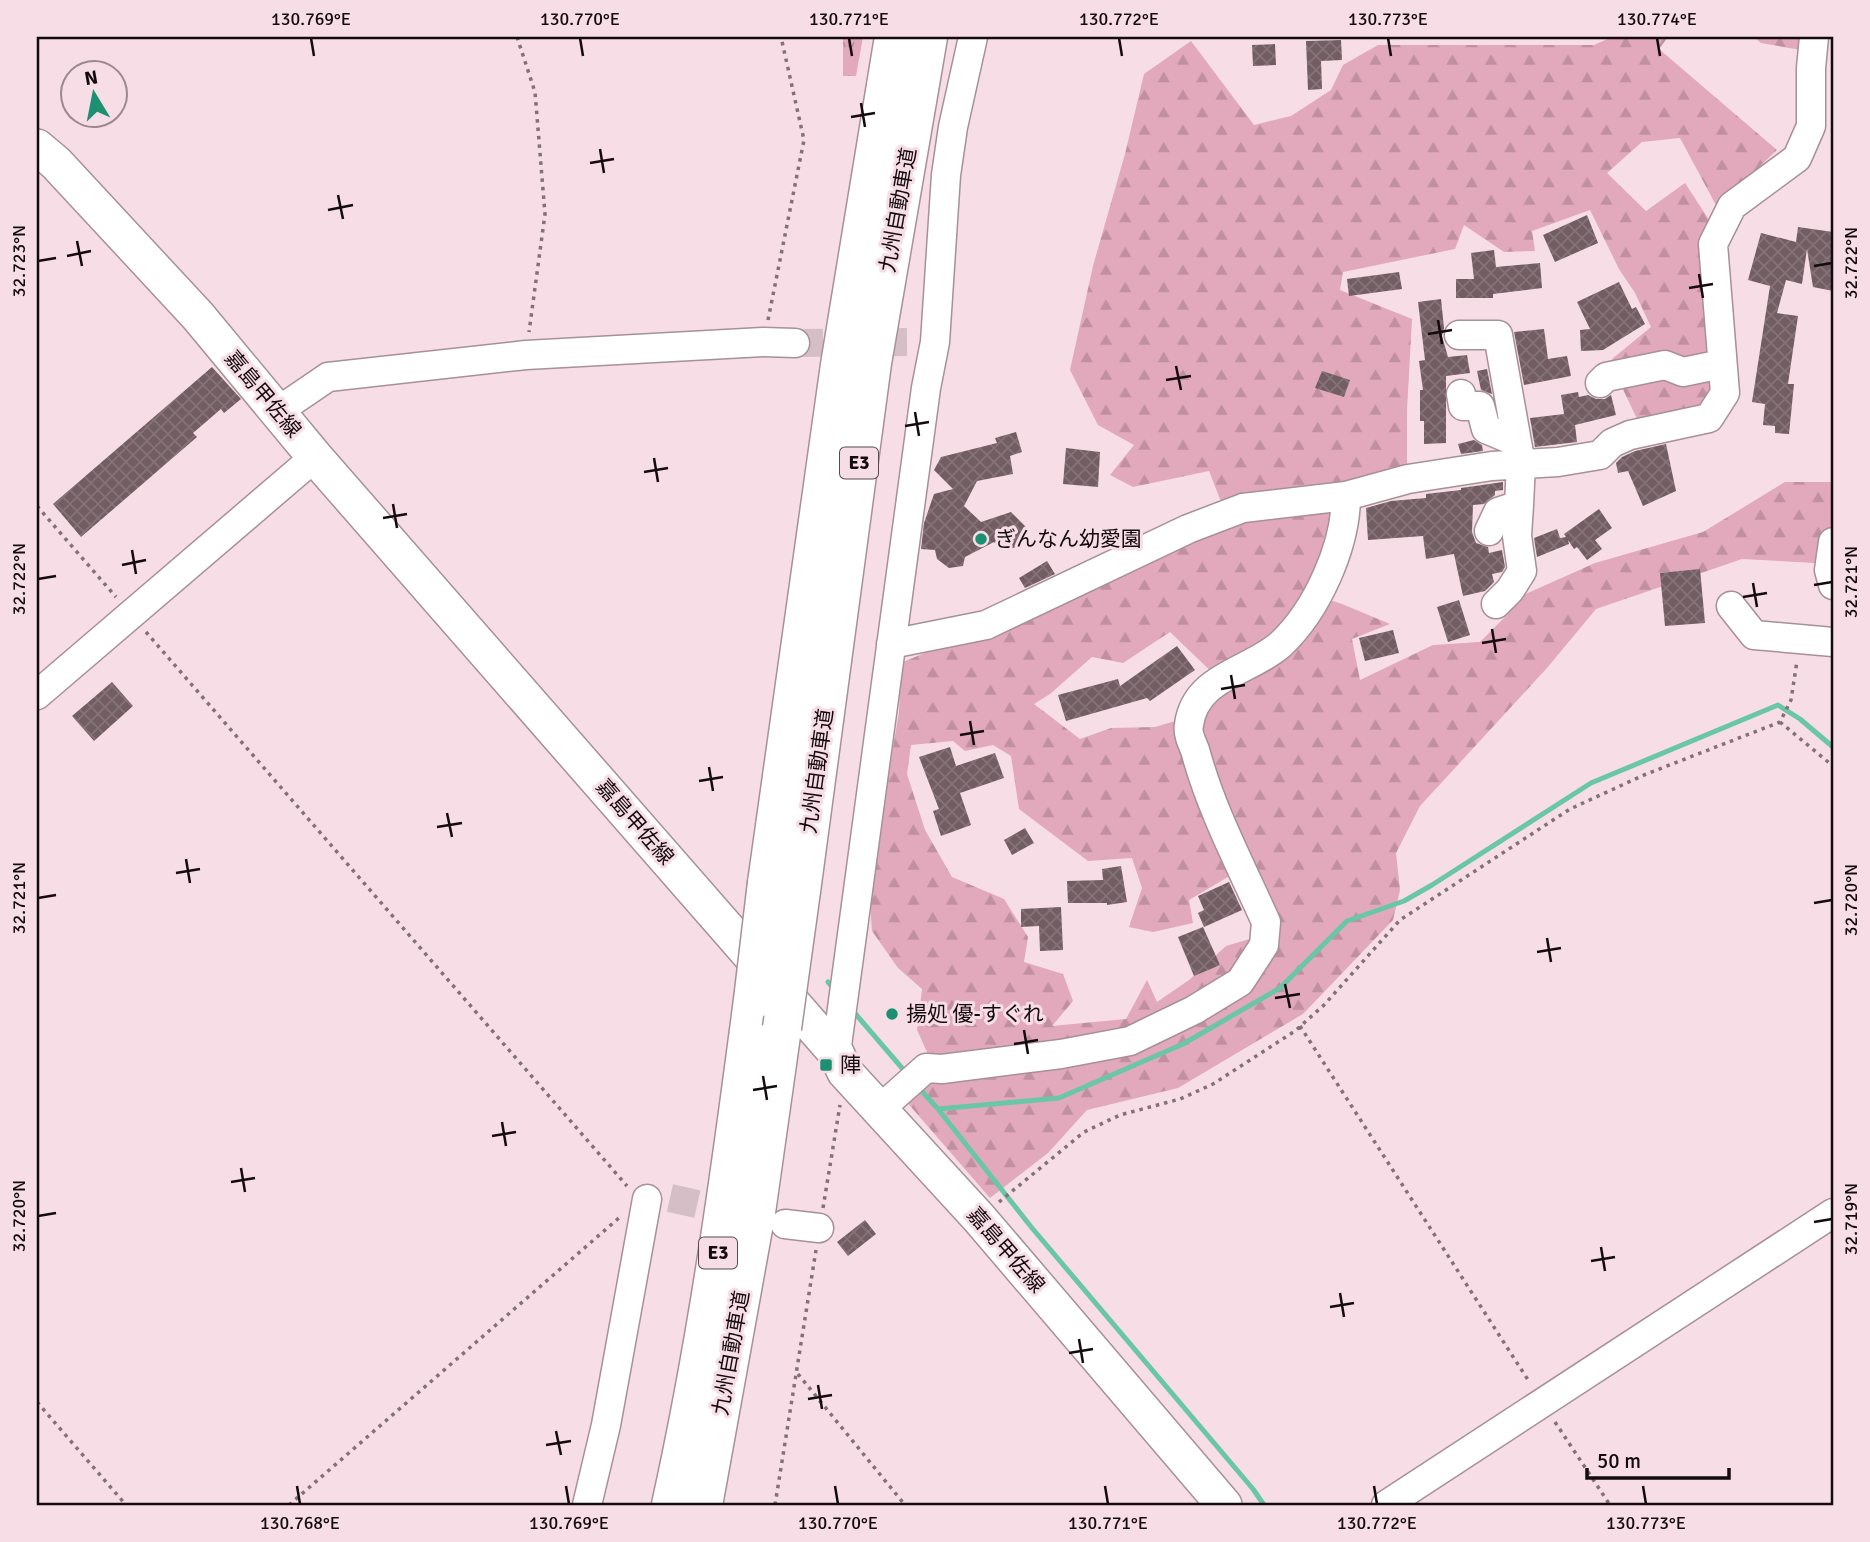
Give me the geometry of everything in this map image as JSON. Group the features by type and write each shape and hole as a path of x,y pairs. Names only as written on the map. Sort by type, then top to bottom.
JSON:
{"highway":[{"name":"九州自動車道","path":"703,1505 756,1212 782,1028 784,887 840,365 894,37"},
{"name":"九州自動車道","path":"671,1505 690,1419 726,1207 753,1000 784,887 928,37"}],"main road":[{"name":"嘉島甲佐線","path":"37,147 57,163 198,316 315,457 841,1062 887,1102 991,1231 1224,1505"}],"street":[{"path":"841,1062 846,980 926,388 925,342 946,175 953,127 973,37"},
{"path":"1461,394 1463,406 1480,406 1486,429 1519,453 1558,462 1600,455 1612,443 1630,435 1709,418 1725,393 1713,244 1732,206 1797,158 1811,126 1811,60 1814,37"},
{"path":"1459,335 1498,335 1519,453 1517,536 1522,571 1510,590 1496,604"},
{"path":"278,411 328,377 526,355 764,342 794,343"},
{"path":"1600,383 1606,377 1665,365 1683,372 1722,364"},
{"path":"891,644 986,625 1188,529 1243,508 1346,496 1519,453"},
{"path":"37,695 315,457"},
{"path":"887,1102 926,1068 942,1069 1061,1054 1130,1041 1194,1010 1240,982 1264,945 1266,922 1206,788 1188,726 1197,701 1218,679 1279,645 1311,609 1330,568 1346,516 1346,496"},
{"path":"1489,531 1498,512 1519,505"},
{"path":"1833,542 1829,570 1833,585"},
{"path":"1731,606 1754,635 1833,642"},
{"path":"587,1505 606,1425 647,1199"},
{"path":"1386,1505 1833,1213"},
{"path":"785,1224 819,1228"}],"path":[{"path":"517,37 535,92 544,214 526,355"},
{"path":"764,342 804,140 781,37"},
{"path":"37,506 615,1174 624,1184 647,1199 629,1210 289,1505"},
{"path":"992,1207 1084,1132 1120,1115 1180,1099 1213,1084 1300,1026 1324,1005 1400,920 1570,809 1644,775 1780,722 1791,700 1800,638"},
{"path":"1780,722 1833,766"},
{"path":"1300,1026 1610,1505"},
{"path":"775,1505 798,1374 841,1062"},
{"path":"798,1374 905,1505"},
{"path":"37,1402 127,1505"}],"green space":[{"path":"843,37 863,37 856,76 843,76"},
{"path":"1612,37 1668,37 1659,49 1777,150 1717,207 1680,138 1642,142 1607,173 1646,211 1685,183 1713,226 1717,389 1710,412 1640,425 1619,381 1612,359 1651,327 1590,210 1532,231 1535,251 1504,252 1464,225 1455,249 1343,272 1340,290 1412,319 1407,474 1222,504 1209,471 1133,487 1110,475 1134,445 1098,425 1070,370 1093,266 1125,154 1144,74 1191,41 1254,125 1291,116 1331,90 1343,65 1378,45 1594,45"},
{"path":"1754,37 1804,37 1801,50 1761,43"},
{"path":"1785,482 1833,482 1833,564 1742,559 1596,609 1547,668 1420,806 1396,853 1400,890 1393,920 1303,1014 1178,1088 1087,1110 1048,1153 990,1198 905,1100 932,1063 917,1030 922,989 898,968 872,931 869,890 899,712 901,663 1229,523 1342,509 1311,594 1390,624 1352,639 1360,680 1433,645 1480,642 1506,616 1519,597 1595,563 1703,532","holes":["1170,632 1218,678 1182,719 1155,727 1111,728 1080,739 1034,704 1050,694 1092,657 1123,663","953,741 965,751 993,745 1011,756 1019,809 1088,861 1132,858 1142,888 1129,927 1153,932 1193,923 1189,900 1233,874 1252,918 1253,938 1226,946 1189,980 1157,1002 1147,980 1126,1019 1052,1026 1073,1001 1063,974 1024,962 1028,937 1004,899 952,877 925,830 907,774 911,745"]}],"building":[{"path":"1341,40 1342,60 1321,61 1322,89 1308,90 1306,41"},
{"path":"1275,44 1276,65 1253,66 1252,45"},
{"path":"1587,215 1598,243 1555,262 1543,235"},
{"path":"1798,227 1833,232 1833,291 1813,287 1807,249 1802,284 1786,280 1777,313 1798,316 1788,384 1794,384 1789,434 1775,433 1775,426 1763,425 1765,404 1752,402 1770,286 1748,280 1761,233 1796,242"},
{"path":"1494,250 1496,267 1540,263 1542,288 1493,294 1493,298 1456,298 1456,279 1474,279 1471,253"},
{"path":"1399,272 1402,289 1349,296 1347,279"},
{"path":"1619,282 1632,309 1636,307 1645,324 1603,350 1581,351 1580,330 1590,329 1577,302"},
{"path":"1441,299 1444,328 1442,336 1448,357 1467,355 1470,373 1446,376 1446,443 1424,444 1424,421 1420,421 1420,390 1423,390 1419,361 1425,360 1418,302"},
{"path":"1544,329 1548,359 1567,356 1571,376 1524,385 1514,332"},
{"path":"212,367 241,399 224,413 221,409 193,433 197,437 81,537 53,504"},
{"path":"1487,369 1492,394 1481,390 1477,371"},
{"path":"1322,371 1350,380 1344,397 1315,388"},
{"path":"1578,392 1579,397 1588,395 1596,399 1605,399 1611,395 1616,415 1575,425 1577,442 1535,447 1530,418 1564,414 1561,395"},
{"path":"1016,432 1022,452 1010,456 1013,474 977,481 964,506 981,522 1011,512 1026,527 1018,547 1002,550 994,542 965,557 963,566 949,568 937,559 935,550 921,549 924,523 934,494 953,489 934,470 941,457 997,443 995,438"},
{"path":"1474,440 1482,445 1483,451 1461,454 1458,444"},
{"path":"1666,444 1676,491 1643,506 1628,471 1618,473 1616,463 1635,451"},
{"path":"1066,448 1100,452 1098,487 1063,484"},
{"path":"1503,482 1503,490 1495,491 1495,495 1484,504 1473,505 1472,532 1476,543 1488,547 1489,553 1502,550 1505,567 1502,572 1492,574 1494,582 1485,591 1463,596 1454,554 1426,559 1423,536 1368,540 1366,508 1391,501 1426,498 1426,494"},
{"path":"1599,509 1612,528 1595,540 1602,549 1587,560 1568,540 1569,544 1537,557 1534,538 1557,529 1560,538 1566,537 1564,534"},
{"path":"1047,561 1055,574 1025,588 1019,578"},
{"path":"1700,569 1705,623 1665,626 1660,573"},
{"path":"1459,600 1470,635 1448,642 1437,607"},
{"path":"1393,630 1399,653 1365,661 1359,638"},
{"path":"1177,646 1195,670 1150,701 1147,698 1066,721 1058,695 1118,679 1120,686"},
{"path":"112,682 133,706 94,741 72,716"},
{"path":"950,747 956,766 995,753 1004,778 960,793 971,825 941,836 933,811 939,809 919,757"},
{"path":"1025,828 1034,843 1012,855 1004,840"},
{"path":"1121,866 1127,902 1107,905 1068,903 1067,881 1103,880 1102,869"},
{"path":"1229,882 1242,910 1204,927 1198,913 1204,910 1198,896"},
{"path":"1061,907 1063,950 1040,951 1039,926 1021,927 1021,909"},
{"path":"1203,927 1220,965 1194,976 1178,937"},
{"path":"865,1220 876,1234 848,1256 837,1242"}],"waterway":[{"path":"919,1088 938,1109 1059,1098 1183,1044 1280,988 1347,921 1404,901 1591,783 1778,705 1800,719 1833,747"},
{"path":"828,982 835,990"},
{"path":"853,1011 908,1075"},
{"path":"938,1109 1032,1228 1264,1505"}],"tunnel":[{"path":"795,343 915,342"},
{"path":"670,1198 741,1214"}],"place":[{"name":"ぎんなん幼愛園","path":"981,539"},
{"name":"揚処 優-すぐれ","path":"892,1014"},
{"name":"陣","path":"826,1065"}]}
